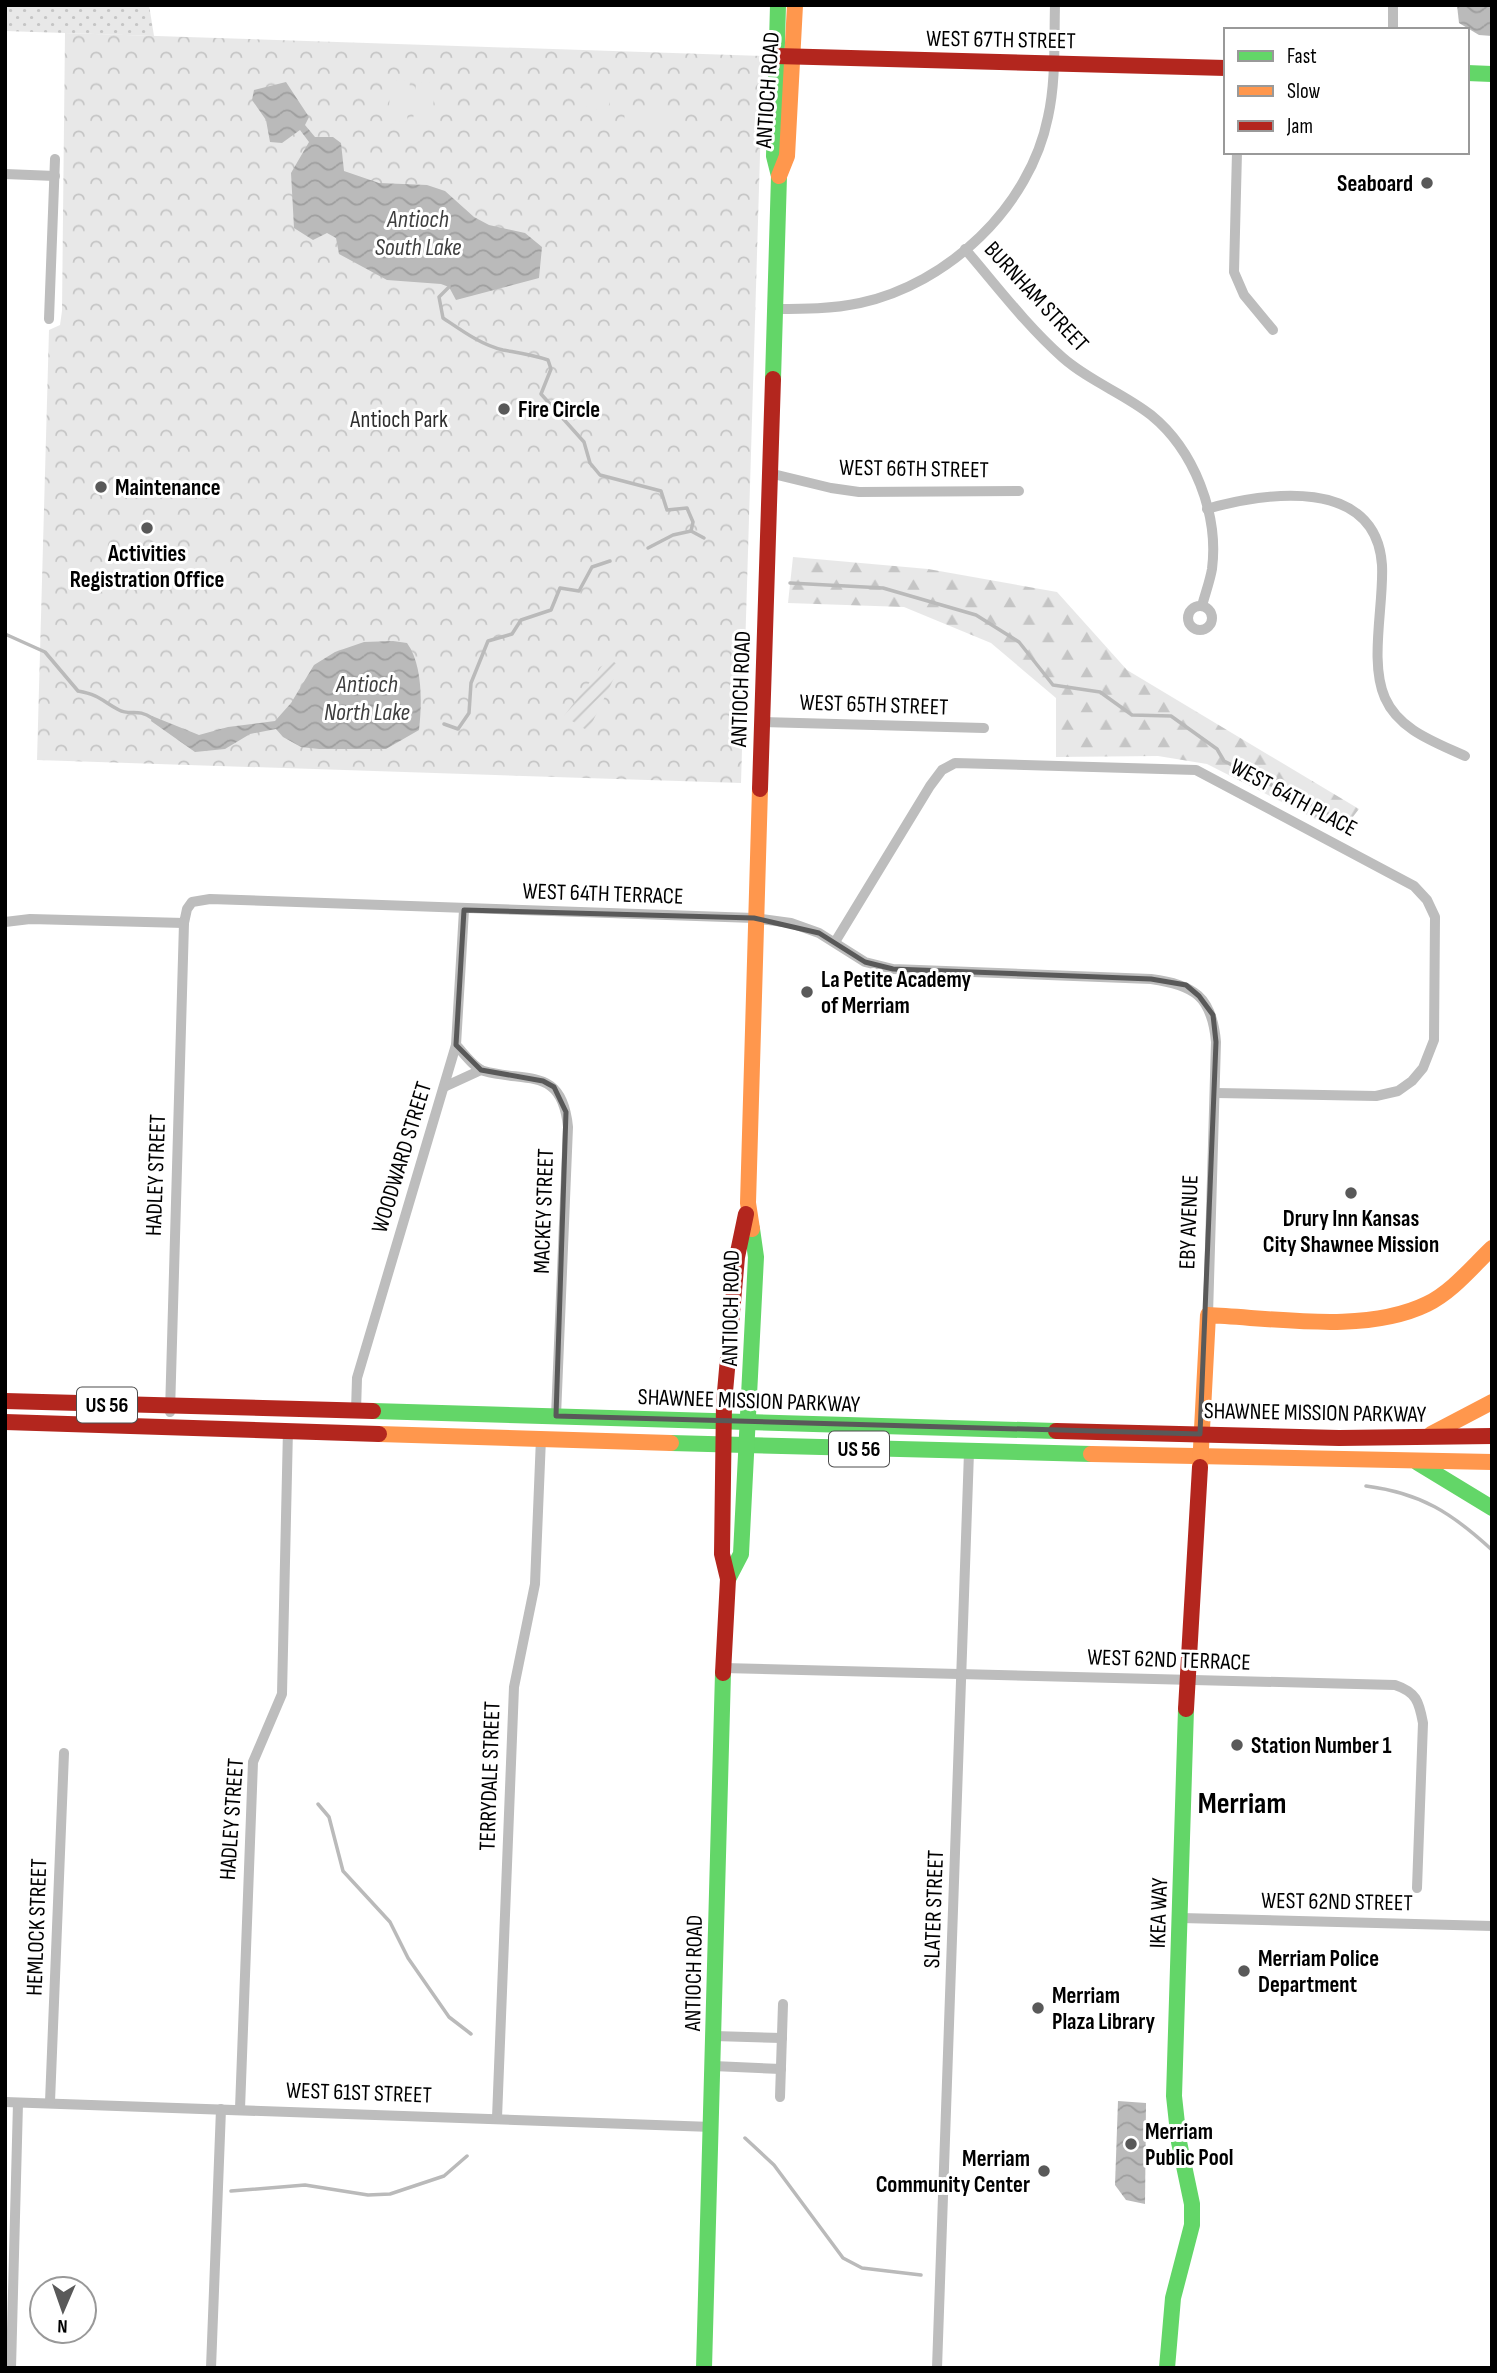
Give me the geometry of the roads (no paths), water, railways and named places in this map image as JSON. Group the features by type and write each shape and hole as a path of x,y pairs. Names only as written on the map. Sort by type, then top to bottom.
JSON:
{"main road":[{"name":"ANTIOCH ROAD","path":"728,1579 741,1554 749,1445 756,1256 748,1203 754,918 779,176 774,156 778,5"},
{"name":"ANTIOCH ROAD","path":"779,176 787,156 795,5"},
{"name":"WEST 67TH STREET","path":"776,56 1224,68"},
{"path":"1469,73 1492,74"},
{"name":"ANTIOCH ROAD","path":"704,2368 723,1668 728,1579 722,1554 724,1423 737,1257 748,1203"},
{"path":"1208,1315 1363,1320 1395,1316 1427,1304 1442,1294 1492,1248"},
{"name":"EBY AVENUE","path":"1199,1455 1208,1315"},
{"name":"SHAWNEE MISSION PARKWAY","path":"5,1401 750,1424 1339,1438 1492,1436"},
{"name":"US 56","path":"1427,1436 1492,1402"},
{"name":"SHAWNEE MISSION PARKWAY","path":"5,1422 969,1452 1492,1462"},
{"path":"969,1452 978,1444 1043,1429"},
{"name":"IKEA WAY","path":"1167,2368 1169,2324 1192,2225 1191,2196 1179,2142 1174,2096 1188,1680 1199,1455"},
{"path":"1414,1461 1492,1508"}],"street":[{"path":"775,309 834,308 883,296 922,280 965,249 1004,210 1032,165 1048,117 1055,5"},
{"path":"1393,5 1393,28"},
{"path":"1237,154 1234,272 1244,295 1272,330"},
{"path":"49,319 55,159"},
{"path":"5,174 55,176"},
{"name":"BURNHAM STREET","path":"965,249 1062,358 1091,379 1143,409 1169,432 1194,470 1207,509 1212,569 1202,606"},
{"name":"WEST 66TH STREET","path":"769,473 859,492 1019,491"},
{"path":"1207,509 1278,494 1310,495 1345,507 1363,520 1374,536 1382,565 1379,672 1385,698 1406,725 1465,756"},
{"name":"WEST 65TH STREET","path":"762,722 984,728"},
{"name":"WEST 64TH PLACE","path":"835,942 930,786 942,770 955,763 1196,769 1414,886 1427,900 1436,930 1434,1040 1423,1068 1412,1081 1398,1091 1376,1096 1216,1093"},
{"name":"WEST 64TH TERRACE","path":"184,923 187,909 192,902 210,899 464,910 754,918 791,923 835,942 865,962 893,969 1151,979 1185,985 1199,996"},
{"name":"WOODWARD STREET","path":"356,1412 357,1378 456,1045 464,910"},
{"path":"5,922 30,919 184,923"},
{"name":"HADLEY STREET","path":"170,1429 184,923"},
{"name":"EBY AVENUE","path":"1199,996 1213,1015 1216,1093 1208,1315"},
{"path":"444,1087 481,1070 456,1045"},
{"name":"MACKEY STREET","path":"481,1070 543,1081 559,1094 566,1112 556,1416"},
{"name":"HADLEY STREET","path":"240,2109 253,1762 282,1694 288,1411"},
{"name":"TERRYDALE STREET","path":"497,2118 514,1687 535,1584 541,1438"},
{"name":"SLATER STREET","path":"937,2368 969,1452"},
{"name":"WEST 62ND TERRACE","path":"723,1668 1395,1685 1409,1690 1418,1698 1423,1723 1417,1888"},
{"name":"HEMLOCK STREET","path":"50,2102 64,1753"},
{"name":"WEST 62ND STREET","path":"1181,1918 1492,1926"},
{"path":"780,2097 783,2004"},
{"path":"714,2036 782,2038"},
{"path":"713,2066 781,2069"},
{"name":"WEST 61ST STREET","path":"5,2102 712,2127"},
{"path":"11,2368 18,2103"},
{"path":"211,2368 221,2109"}],"water":[{"path":"1457,5 1492,5 1492,36 1479,35 1459,23"},
{"name":"Antioch South Lake","path":"286,82 309,117 305,125 315,137 333,137 341,143 344,171 379,183 427,185 445,191 474,217 489,225 525,233 542,247 539,278 456,300 449,287 441,284 387,280 339,254 336,238 327,233 313,240 294,228 291,173 309,142 300,130 282,143 270,142 266,120 252,100 254,90"},
{"name":"Antioch North Lake","path":"364,642 407,643 416,662 421,697 420,720 419,730 386,749 301,747 283,737 276,729 250,734 225,749 195,752 151,721 152,716 199,735 228,727 275,721 291,703 314,665 335,652"},
{"name":"Merriam Public Pool","path":"1118,2101 1146,2103 1145,2204 1126,2200 1115,2185"}],"waterway":[{"path":"449,287 439,297 443,318 487,345 548,360 551,369 541,394 584,442 590,463 600,475 661,491 667,510 687,508 693,522 691,531"},
{"path":"648,548 673,535 691,531 704,538"},
{"path":"444,724 458,729 469,713 471,683 488,641 512,634 521,620 551,610 560,588 579,591 592,567 610,561"},
{"path":"790,583 883,588 976,615 1019,642 1053,685 1100,692 1132,715 1171,716 1217,749 1224,761 1327,813"},
{"path":"5,634 45,652 78,691 96,696 123,712 142,713 152,718"},
{"path":"1366,1486 1403,1494 1435,1507 1463,1525 1492,1550"},
{"path":"318,1804 329,1817 343,1871 390,1922 408,1958 449,2017 471,2034"},
{"path":"745,2138 774,2165 843,2258 862,2268 921,2275"},
{"path":"231,2191 305,2185 368,2195 390,2194 444,2176 467,2156"}],"place":[{"name":"Seaboard","path":"1427,183"},
{"name":"Fire Circle","path":"504,409"},
{"name":"Maintenance","path":"101,487"},
{"name":"Activities Registration Office","path":"147,528"},
{"name":"La Petite Academy of Merriam","path":"807,992"},
{"name":"Drury Inn Kansas City Shawnee Mission","path":"1351,1193"},
{"name":"Station Number 1","path":"1237,1745"},
{"name":"Merriam Police Department","path":"1244,1971"},
{"name":"Merriam Plaza Library","path":"1038,2008"},
{"name":"Merriam Public Pool","path":"1131,2144"},
{"name":"Merriam Community Center","path":"1044,2171"}],"district":[{"name":"Merriam","path":"1242,1803"}],"park label":[{"name":"Antioch Park","path":"399,419"}]}
